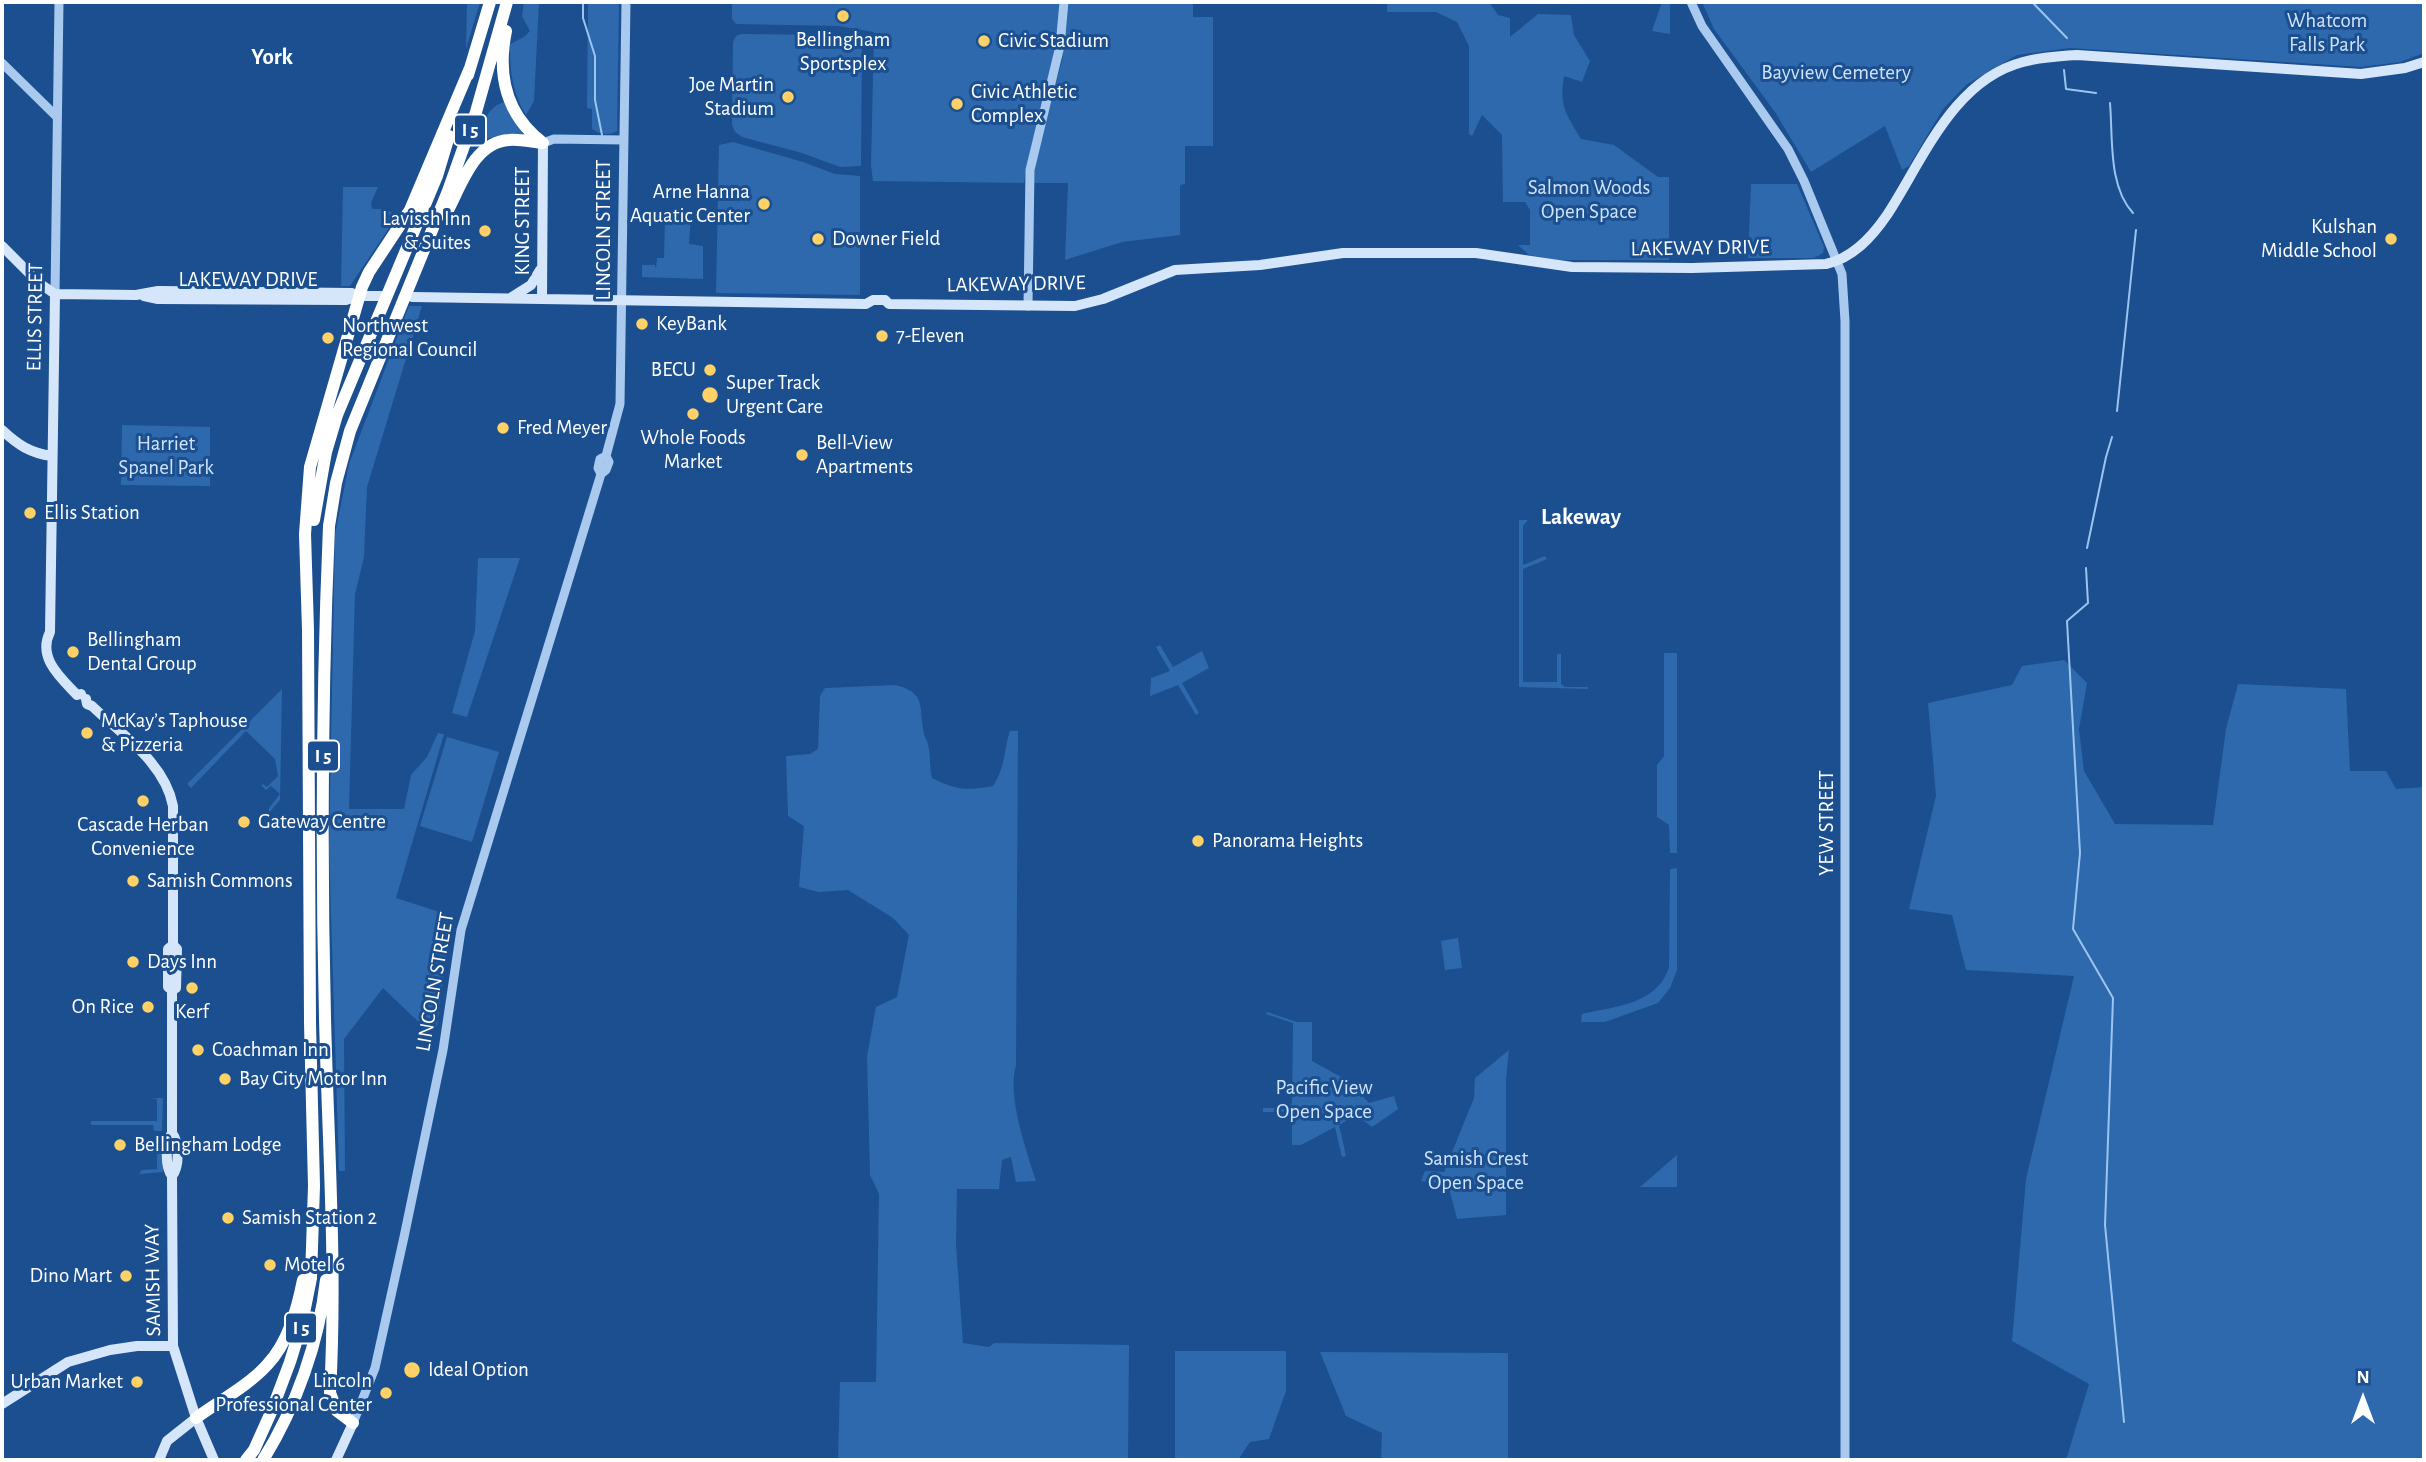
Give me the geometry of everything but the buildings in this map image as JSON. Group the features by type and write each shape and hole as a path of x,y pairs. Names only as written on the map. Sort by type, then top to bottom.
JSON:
{"highway":[{"name":"I 5","path":"263,1460 281,1431 304,1375 325,1290 331,1216 322,811 329,526 336,483 350,431 437,176 490,2"},
{"name":"I 5","path":"246,1460 254,1450 271,1410 302,1323 311,1278 314,1186 310,1023 308,630 316,503 326,452 337,415 396,297 423,255 476,111 509,2"},
{"path":"509,2 502,61 506,91 518,118 529,133 543,143"},
{"path":"308,630 305,534 310,467 359,296 369,272 410,210 470,68"},
{"path":"423,255 480,153 490,145 509,140 543,143"},
{"path":"196,1418 259,1373 282,1345 303,1283 314,1186"},
{"path":"331,1216 333,1305 330,1393 337,1411 353,1423"}],"main road":[{"path":"1839,261 1874,233 1959,103 1980,84 2017,64 2077,55 2361,74 2405,68 2424,62"},
{"name":"KING STREET","path":"542,299 543,143"},
{"path":"2,246 39,283 55,294"},
{"name":"LAKEWAY DRIVE","path":"136,295 158,291 352,293 359,296 396,297 869,304 873,300 885,300 889,304 1072,306 1093,302 1158,275 1181,269 1260,265 1343,253 1476,253 1557,266 1588,268 1756,267 1839,261"},
{"path":"509,299 534,282 542,262"},
{"path":"218,299 239,292"},
{"name":"LAKEWAY DRIVE","path":"55,294 136,295 158,299 349,300 359,296"},
{"name":"ELLIS STREET","path":"55,294 50,632 47,636 47,650 53,666 152,764 163,777 171,794"},
{"path":"2,430 18,445 52,456"},
{"name":"SAMISH WAY","path":"171,794 173,944 177,949 176,988 172,990 172,1133 177,1144 176,1171 172,1176 173,1346 196,1418 213,1458"},
{"path":"2,1404 68,1362 110,1350 137,1346 173,1346"},
{"path":"2,1411 79,1361"},
{"path":"159,1460 167,1441 196,1418"},
{"name":"LINCOLN STREET","path":"336,1460 353,1423"}],"street":[{"name":"ELLIS STREET","path":"55,294 59,2"},
{"name":"LINCOLN STREET","path":"353,1423 375,1368 416,1184 443,1050 461,930 601,474 609,462 606,456 621,404 626,2"},
{"path":"1028,306 1030,170 1060,46 1064,2"},
{"name":"YEW STREET","path":"1691,2 1702,26 1788,149 1839,261 1842,274 1845,321 1845,1460"},
{"path":"2,63 57,117"},
{"path":"543,143 554,139 624,140"}],"green space":[{"path":"467,2 480,2 466,49"},
{"path":"524,2 539,2 534,101 526,115 515,90 510,54 510,44 530,31 522,16"},
{"path":"588,2 619,2 617,131 611,134 592,129 592,109 587,108"},
{"name":"Civic Athletic Complex","path":"732,2 1061,2 1055,53 1024,183 873,181 871,165 874,32 838,26 736,24 732,19"},
{"path":"1069,2 1193,2 1193,17 1213,17 1213,146 1185,146 1185,184 1180,185 1180,235 1122,242 1065,260 1068,183 1033,183 1036,156 1062,61"},
{"name":"Salmon Woods Open Space","path":"1387,2 1489,2 1498,15 1510,18 1510,37 1538,14 1571,15 1574,35 1590,61 1582,82 1564,76 1562,95 1565,109 1581,139 1614,145 1658,177 1669,177 1669,260 1556,260 1529,255 1518,245 1530,245 1530,210 1525,202 1503,202 1502,135 1482,115 1472,136 1469,134 1469,46 1457,22 1436,12 1387,12"},
{"path":"1662,2 1670,2 1670,34 1652,31"},
{"name":"Bayview Cemetery","path":"1702,2 2424,2 2424,53 2400,62 2361,67 2070,48 2017,55 1966,85 1943,109 1909,166 1902,170 1885,126 1811,172 1775,112 1714,29"},
{"name":"Joe Martin Stadium","path":"829,35 862,39 861,166 840,167 802,153 742,137 735,132 732,125 733,42 736,36"},
{"path":"504,102 524,135 500,135 484,140 480,138 487,116"},
{"path":"733,142 835,174 860,176 860,295 716,293 719,145"},
{"path":"1751,184 1797,184 1824,247 1823,253 1814,258 1748,258"},
{"path":"343,187 378,187 371,203 372,209 386,209 397,216 350,286 341,286"},
{"path":"681,214 691,214 689,244 703,246 703,279 642,277 642,265 655,265 656,269 657,258 664,258 665,220 681,218"},
{"path":"409,306 422,306 367,487 364,557 355,594 349,809 404,809 411,775 427,757 438,733 444,734 396,898 455,917 447,949 437,1027 428,1031 383,988 344,1039 345,1171 339,1171 329,847 335,534 349,464"},
{"name":"Harriet Spanel Park","path":"122,425 210,427 210,486 121,485"},
{"path":"1519,520 1528,520 1523,526 1523,565 1545,556 1547,559 1523,569 1523,682 1557,682 1557,654 1561,654 1561,684 1565,687 1588,689 1519,687"},
{"path":"478,558 520,558 467,717 452,713 475,631"},
{"path":"1160,645 1173,667 1202,651 1209,668 1182,683 1199,713 1196,715 1178,685 1150,696 1151,678 1170,671 1156,647"},
{"path":"1664,653 1677,653 1677,853 1670,853 1669,825 1657,817 1657,765 1664,756"},
{"path":"2064,660 2087,683 2079,729 2084,771 2115,824 2213,825 2226,729 2238,684 2346,689 2350,771 2386,771 2396,789 2424,787 2424,1460 2066,1460 2089,1384 2012,1341 2026,1179 2074,976 1966,970 1952,915 1909,909 1936,796 1928,703 2012,685 2022,666"},
{"path":"895,685 913,692 917,697 929,748 932,778 948,785 969,789 993,786 1002,766 1010,731 1018,731 1014,1092 1019,1123 1036,1181 1016,1182 1011,1157 1002,1160 999,1189 957,1189 956,1244 963,1343 989,1347 994,1343 1129,1345 1128,1460 838,1460 840,1382 876,1382 879,1194 870,1175 867,1056 876,1007 897,997 909,935 893,918 848,890 819,892 799,887 804,826 788,816 786,756 810,754 818,749 820,696 825,688"},
{"path":"282,689 280,800 241,845 269,812 280,794 271,786 266,790 261,785 267,787 278,776 275,759 246,731 191,788 187,784"},
{"path":"447,737 499,752 472,842 420,826"},
{"path":"1677,868 1677,970 1670,988 1658,1003 1605,1022 1581,1022 1582,1014 1633,1002 1655,990 1663,980 1669,968 1670,869"},
{"path":"1458,938 1462,968 1445,970 1441,941"},
{"name":"Pacific View Open Space","path":"1267,1012 1297,1022 1312,1022 1312,1061 1350,1082 1369,1103 1394,1096 1398,1109 1372,1127 1356,1115 1339,1125 1346,1156 1342,1157 1335,1127 1301,1145 1292,1145 1292,1117 1289,1112 1263,1112 1263,1108 1288,1108 1292,1103 1293,1023 1266,1014"},
{"name":"Samish Crest Open Space","path":"1509,1050 1506,1079 1506,1215 1457,1219 1448,1184 1421,1181 1425,1171 1444,1172 1474,1098 1475,1078"},
{"path":"151,1098 163,1098 162,1131 154,1131 153,1125 91,1125 91,1121 157,1121 157,1099"},
{"path":"154,1136 163,1137 163,1172 139,1174 142,1170 157,1169"},
{"path":"1677,1155 1677,1187 1640,1187"},
{"path":"1175,1351 1286,1351 1286,1391 1269,1439 1250,1442 1238,1460 1175,1460"},
{"path":"1320,1352 1508,1353 1508,1460 1381,1460 1382,1433 1346,1416"}],"waterway":[{"path":"583,2 583,18 595,56 595,100 602,135"},
{"path":"2032,2 2067,38"},
{"path":"2064,70 2066,89 2096,93"},
{"path":"2110,103 2116,176 2119,189 2133,213"},
{"path":"2117,411 2136,230"},
{"path":"2087,548 2112,437"},
{"path":"2086,568 2088,603 2067,621 2080,853 2073,929 2113,998 2105,1225 2124,1422"}],"place":[{"name":"Bellingham Sportsplex","path":"843,16"},
{"name":"Civic Stadium","path":"984,41"},
{"name":"Joe Martin Stadium","path":"788,97"},
{"name":"Civic Athletic Complex","path":"957,104"},
{"name":"Arne Hanna Aquatic Center","path":"764,204"},
{"name":"Lavissh Inn & Suites","path":"485,231"},
{"name":"Downer Field","path":"818,239"},
{"name":"Kulshan Middle School","path":"2391,239"},
{"name":"KeyBank","path":"642,324"},
{"name":"7-Eleven","path":"882,336"},
{"name":"Northwest Regional Council","path":"328,338"},
{"name":"BECU","path":"710,370"},
{"name":"Super Track Urgent Care","path":"710,395"},
{"name":"Whole Foods Market","path":"693,414"},
{"name":"Fred Meyer","path":"503,428"},
{"name":"Bell-View Apartments","path":"802,455"},
{"name":"Ellis Station","path":"30,513"},
{"name":"Bellingham Dental Group","path":"73,652"},
{"name":"McKay’s Taphouse & Pizzeria","path":"87,733"},
{"name":"Cascade Herban Convenience","path":"143,801"},
{"name":"Gateway Centre","path":"244,822"},
{"name":"Panorama Heights","path":"1198,841"},
{"name":"Samish Commons","path":"133,881"},
{"name":"Days Inn","path":"133,962"},
{"name":"Kerf","path":"192,988"},
{"name":"On Rice","path":"148,1007"},
{"name":"Coachman Inn","path":"198,1050"},
{"name":"Bay City Motor Inn","path":"225,1079"},
{"name":"Bellingham Lodge","path":"120,1145"},
{"name":"Samish Station 2","path":"228,1218"},
{"name":"Motel 6","path":"270,1265"},
{"name":"Dino Mart","path":"126,1276"},
{"name":"Ideal Option","path":"412,1370"},
{"name":"Urban Market","path":"137,1382"},
{"name":"Lincoln Professional Center","path":"386,1393"}],"district":[{"name":"York","path":"272,57"},
{"name":"Lakeway","path":"1581,517"}],"park label":[{"name":"Whatcom Falls Park","path":"2327,33"}]}
